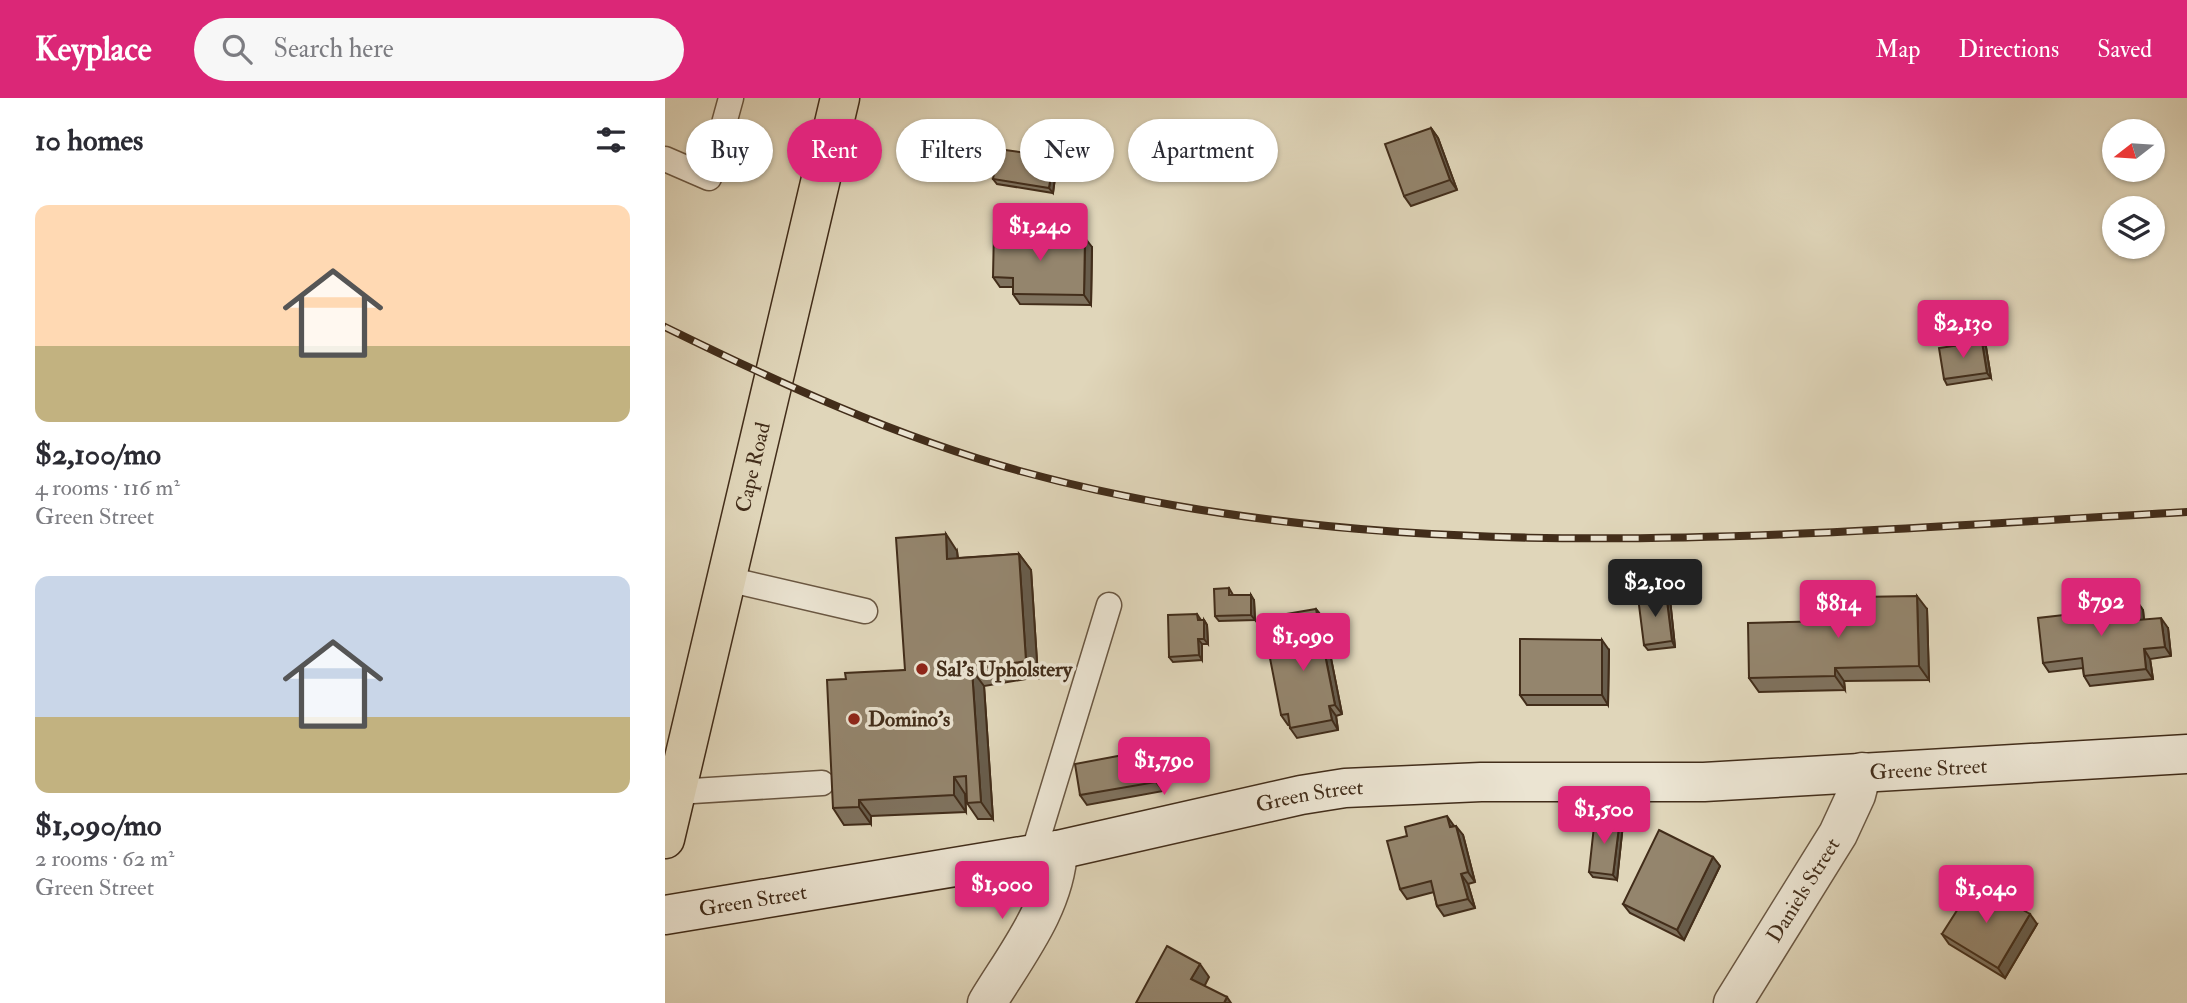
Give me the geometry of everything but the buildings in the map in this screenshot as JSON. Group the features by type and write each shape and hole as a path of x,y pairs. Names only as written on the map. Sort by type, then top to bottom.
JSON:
{"main road":[{"name":"Cape Road","path":"665,839 840,98"}],"street":[{"name":"Greene Street","path":"1671,782 2187,754"},
{"name":"Daniels Street","path":"1733,1003 1838,834 1856,795 1862,772"},
{"name":"Green Street","path":"665,915 1046,852 1301,795 1345,788 1481,782 1671,782"},
{"path":"987,1003 1047,900 1057,866 1046,852"}],"lane":[{"path":"665,159 709,178 731,98"},
{"path":"727,579 865,611"},
{"path":"1046,852 1109,605"},
{"path":"677,792 822,783"}],"railway":[{"path":"665,327 839,407 974,457 1020,471 1163,503 1308,524 1454,535 1601,538 1747,536 2187,512"}],"place":[{"name":"Sal's Upholstery","path":"922,669"},
{"name":"Domino's","path":"854,719"}]}
